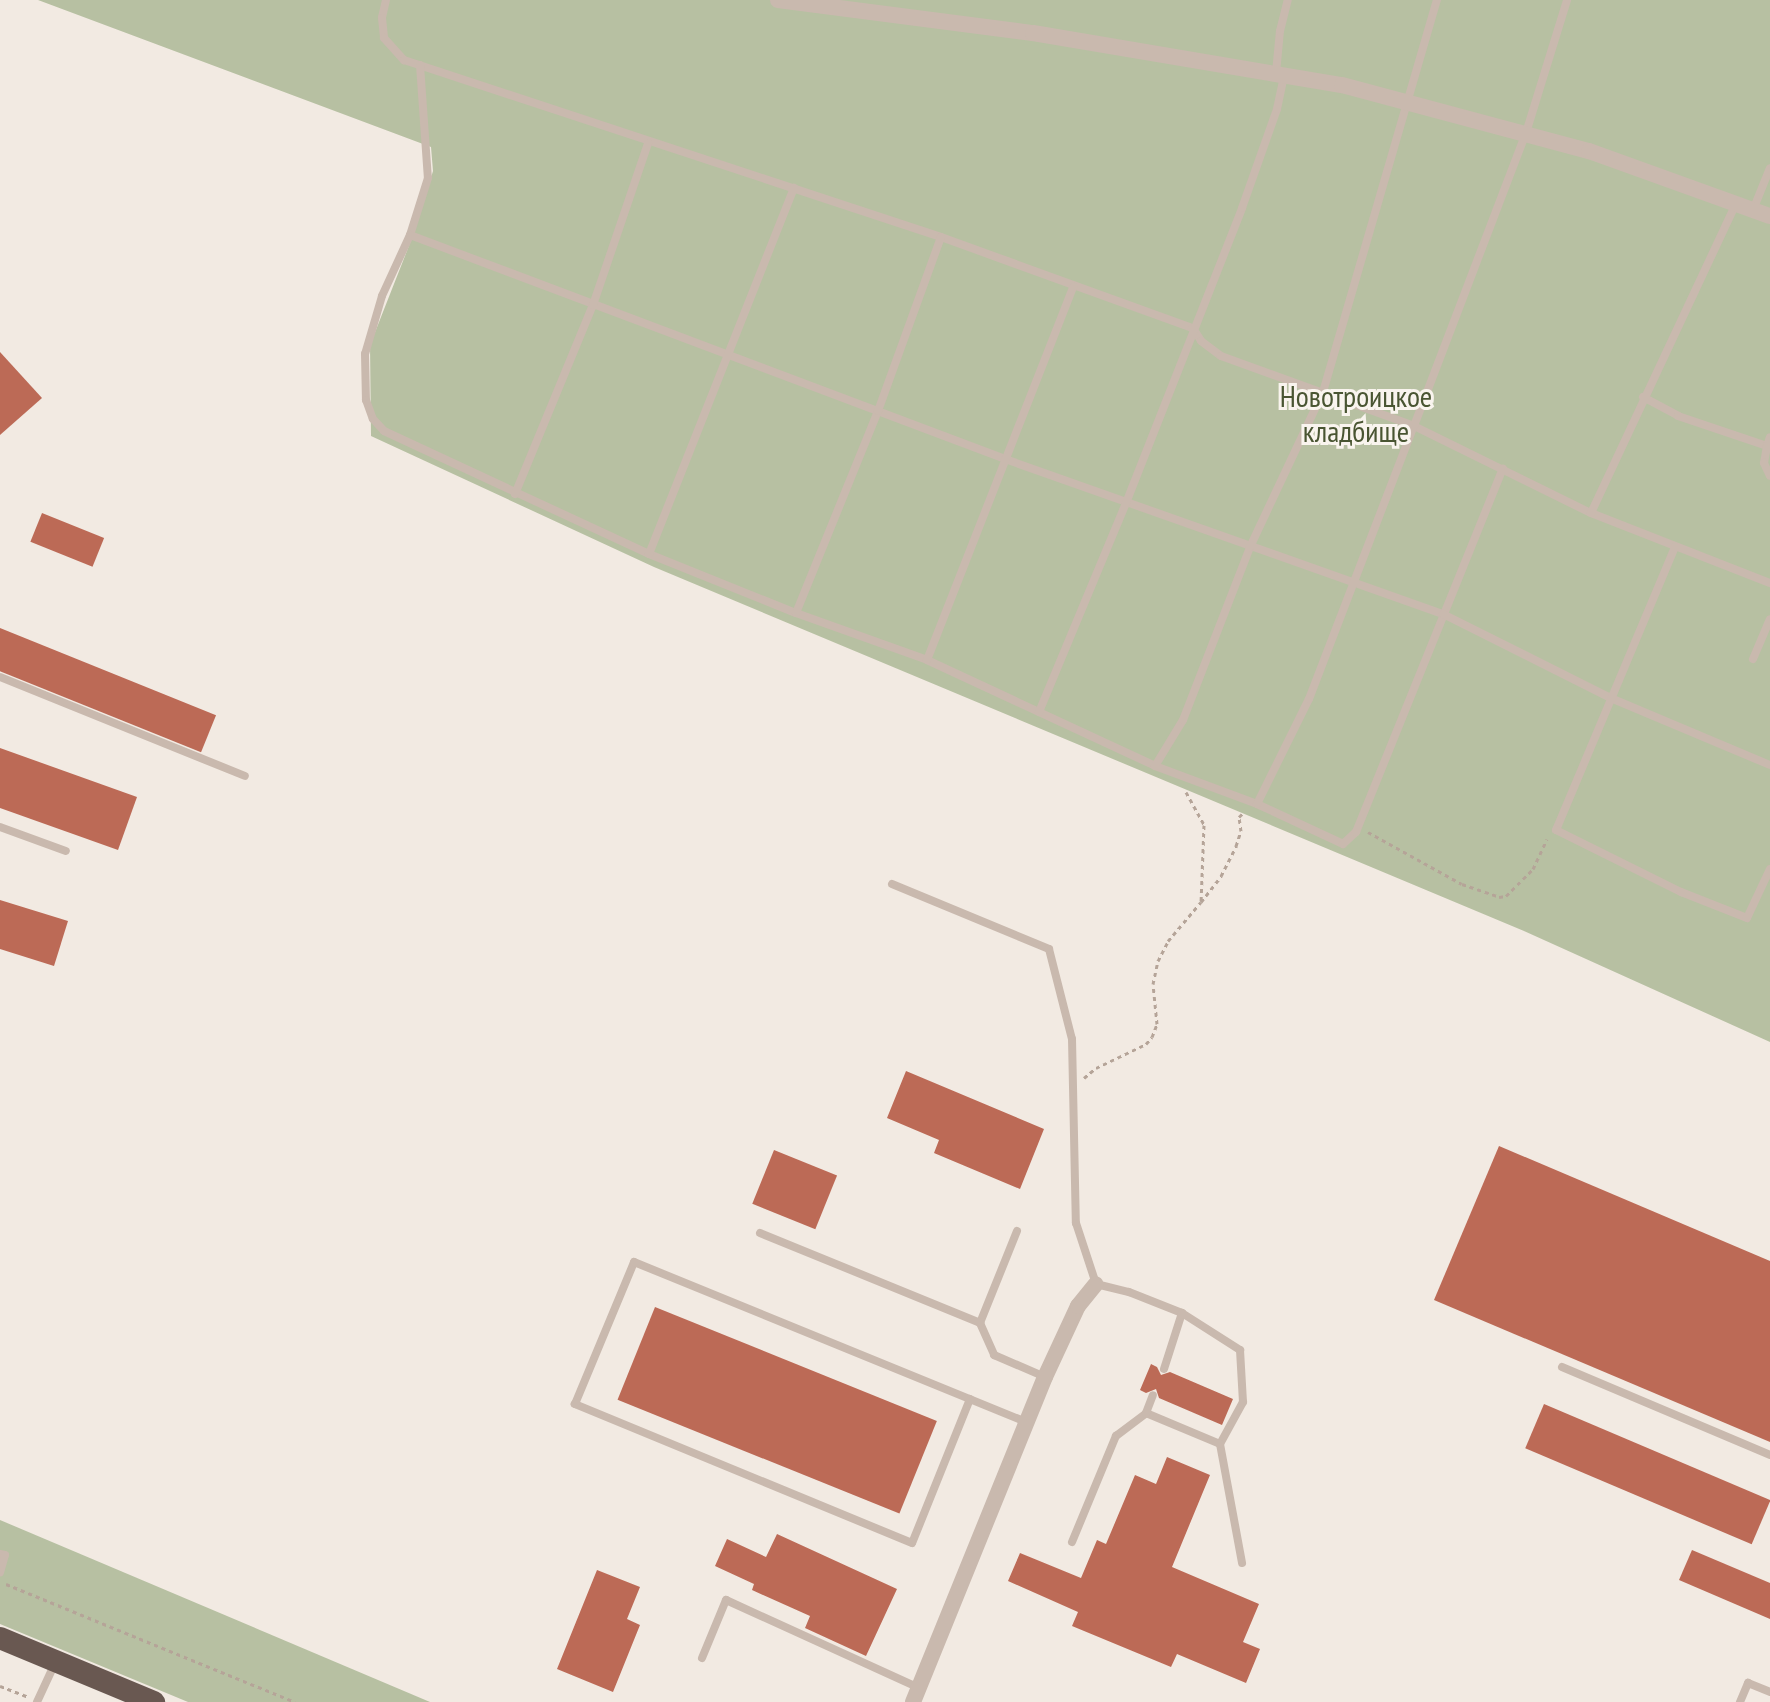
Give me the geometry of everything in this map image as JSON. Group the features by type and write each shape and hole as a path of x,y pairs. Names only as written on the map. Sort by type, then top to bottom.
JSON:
{"highway":[{"path":"0,1638 154,1702"}],"street":[{"path":"778,0 1033,33 1253,73 1280,74 1406,102 1644,169 1735,206 1770,216"},
{"path":"916,1695 1045,1377 1078,1306 1096,1284"}],"lane":[{"path":"386,0 382,18 384,38 404,60 648,143 941,237 1193,328 1201,341 1221,356 1414,426 1591,513 1770,583"},
{"path":"1039,712 1126,503 1242,208 1277,109 1280,31 1288,0"},
{"path":"1155,766 1194,695 1250,547 1323,392 1437,0"},
{"path":"1257,804 1309,699 1525,136 1567,0"},
{"path":"420,65 428,178 410,235 382,296 365,354 366,400 373,419 384,431 649,554 796,613 927,660 1155,766 1257,804 1343,844 1358,827 1503,469"},
{"path":"515,494 593,305 648,143"},
{"path":"1752,211 1770,168"},
{"path":"649,554 794,188"},
{"path":"1591,513 1735,206"},
{"path":"410,235 1005,459 1250,547 1354,579 1443,614 1613,699 1770,765"},
{"path":"796,613 878,411 941,237"},
{"path":"927,660 1073,287"},
{"path":"1643,397 1678,416 1768,442 1764,463 1770,476"},
{"path":"1675,547 1556,830 1681,892 1747,918 1770,869"},
{"path":"1753,659 1770,619"},
{"path":"0,677 245,776"},
{"path":"0,827 66,851"},
{"path":"892,884 1049,949 1072,1039 1076,1223 1096,1284 1129,1292 1182,1313 1240,1350 1243,1402 1220,1444 1242,1563"},
{"path":"980,1323 1017,1231"},
{"path":"760,1233 980,1323 994,1355 1045,1377"},
{"path":"970,1399 912,1543 575,1404 634,1262 970,1399 1026,1422"},
{"path":"1164,1369 1182,1313"},
{"path":"1562,1367 1770,1455"},
{"path":"1072,1542 1116,1436 1146,1413 1153,1395"},
{"path":"1146,1413 1220,1444"},
{"path":"0,1554 5,1555 0,1572"},
{"path":"702,1658 726,1600 916,1695"},
{"path":"37,1702 56,1660"},
{"path":"1740,1702 1748,1683 1770,1692"}],"path":[{"path":"1175,774 1204,825 1201,902"},
{"path":"1075,1086 1096,1068 1146,1044 1152,1037 1157,1024 1153,984 1158,961 1168,941 1221,876 1241,831 1239,817 1257,804"},
{"path":"1358,827 1462,884 1499,897 1506,896 1533,869 1551,830 1556,830"},
{"path":"0,1582 295,1702"},
{"path":"0,1686 37,1702"}],"green space":[{"name":"Новотроицкое кладбище","path":"38,0 1770,0 1770,1042 1524,931 654,567 371,436 370,345 414,233 433,171 431,147"},
{"path":"0,1520 430,1702 188,1702 0,1624"}],"building":[{"path":"0,352 42,398 0,435"},
{"path":"42,513 104,538 93,567 30,542"},
{"path":"0,628 216,715 201,752 0,671"},
{"path":"0,748 137,797 118,850 0,808"},
{"path":"0,900 68,921 54,966 0,949"},
{"path":"906,1071 1044,1129 1020,1189 934,1153 939,1140 887,1118"},
{"path":"1499,1146 1770,1261 1770,1442 1434,1300"},
{"path":"774,1150 837,1175 815,1229 752,1204"},
{"path":"655,1307 937,1421 899,1514 618,1400"},
{"path":"1151,1364 1157,1367 1161,1375 1170,1372 1233,1399 1222,1425 1159,1398 1156,1389 1146,1393 1140,1390"},
{"path":"1544,1404 1770,1500 1752,1544 1525,1448"},
{"path":"1167,1457 1210,1475 1172,1567 1259,1604 1243,1642 1260,1649 1246,1683 1177,1654 1171,1667 1072,1626 1078,1612 1008,1581 1020,1553 1081,1578 1097,1540 1106,1544 1135,1475 1156,1484"},
{"path":"777,1534 897,1589 866,1656 805,1628 810,1616 752,1590 754,1584 715,1566 727,1539 766,1557"},
{"path":"1692,1550 1770,1583 1770,1619 1679,1580"},
{"path":"597,1570 640,1587 627,1619 640,1625 613,1692 557,1669"}]}
